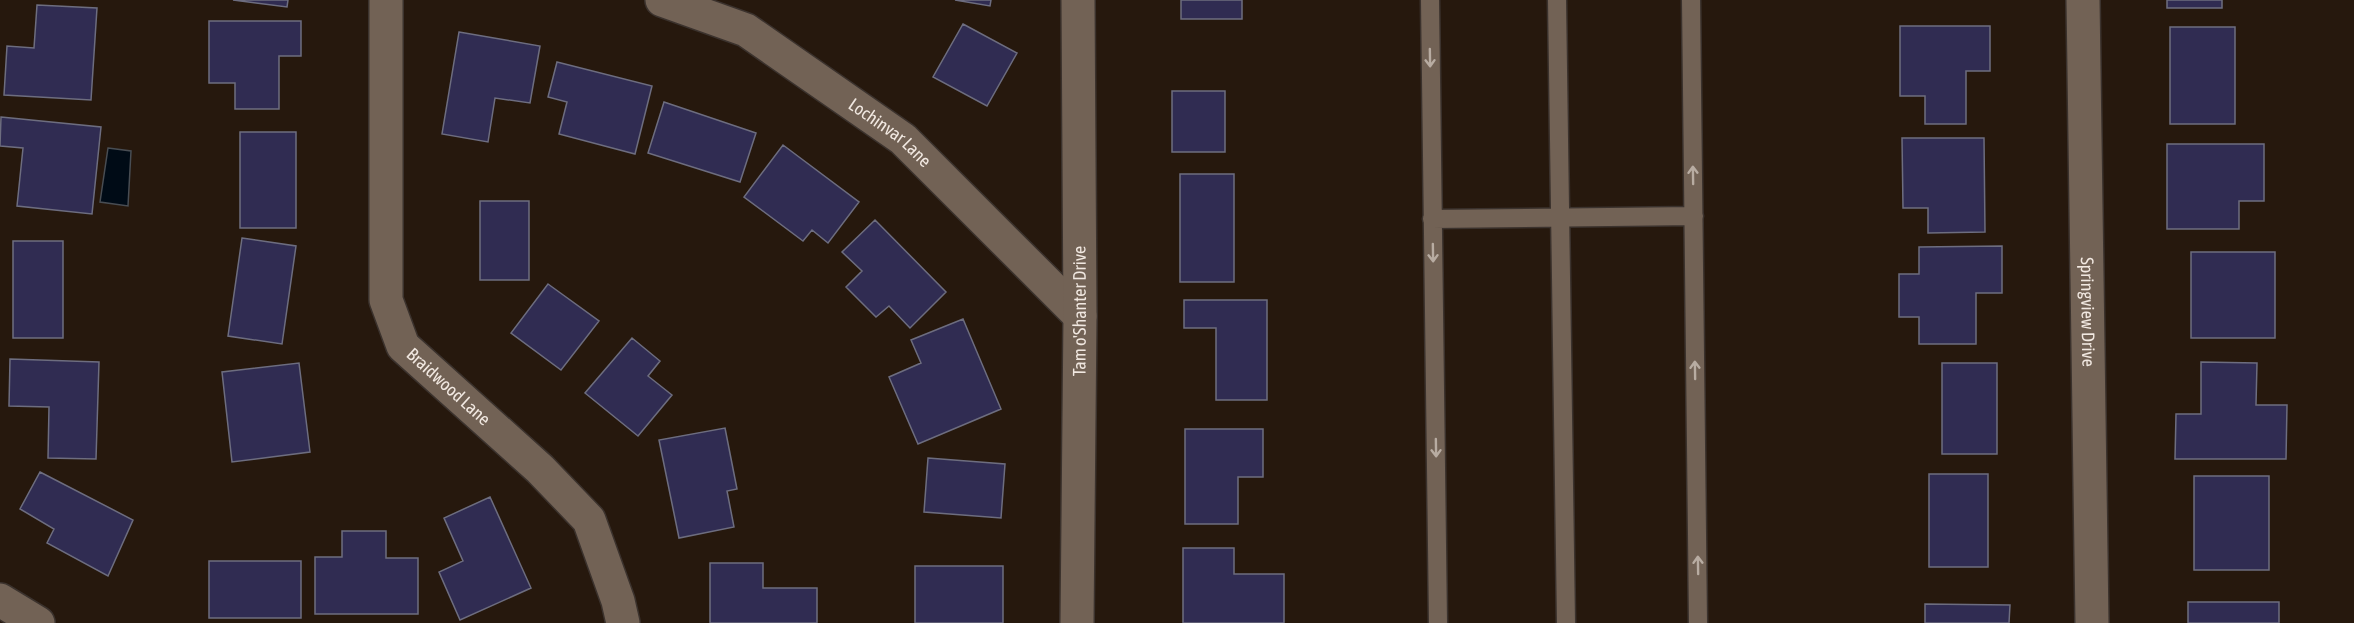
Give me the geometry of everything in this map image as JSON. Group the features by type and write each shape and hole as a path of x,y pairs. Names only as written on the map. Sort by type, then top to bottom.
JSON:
{"street":[{"name":"Braidwood Lane","path":"386,0 386,300 403,346 540,469 589,520 618,601 623,623"},
{"name":"Lochinvar Lane","path":"662,0 746,30 903,139 1080,316"},
{"name":"Tam o'Shanter Drive","path":"1077,623 1080,316 1078,0"},
{"name":"Springview Drive","path":"2083,0 2092,623"},
{"path":"0,600 38,623"}],"lane":[{"path":"1430,0 1438,623"},
{"path":"1557,0 1566,623"},
{"path":"1691,0 1698,623"},
{"path":"1432,219 1694,216"}],"shaded area":[{"path":"108,148 131,151 128,206 100,202"}],"building":[{"path":"233,0 288,0 287,7"},
{"path":"955,0 991,0 990,6"},
{"path":"1181,0 1242,0 1242,19 1181,19"},
{"path":"2167,0 2222,0 2222,8 2167,8"},
{"path":"37,5 97,8 91,100 4,95 7,46 34,48"},
{"path":"209,21 301,21 301,56 279,56 279,109 235,109 235,83 209,83"},
{"path":"963,24 1017,53 987,106 933,77"},
{"path":"1900,26 1990,26 1990,71 1966,71 1966,124 1925,124 1925,96 1900,96"},
{"path":"2170,27 2235,27 2235,124 2170,124"},
{"path":"459,32 540,46 530,103 495,98 488,142 442,134"},
{"path":"557,62 652,86 635,154 559,134 567,102 548,97"},
{"path":"1172,91 1225,91 1225,152 1172,152"},
{"path":"664,102 756,133 740,182 648,153"},
{"path":"1,117 101,127 92,214 17,206 23,148 0,146"},
{"path":"240,132 296,132 296,228 240,228"},
{"path":"1902,138 1984,138 1985,232 1928,233 1928,208 1903,208"},
{"path":"2167,144 2264,144 2264,201 2239,201 2239,229 2167,229"},
{"path":"783,145 859,202 828,243 812,230 803,241 744,197"},
{"path":"1180,174 1234,174 1234,282 1180,282"},
{"path":"480,201 529,201 529,280 480,280"},
{"path":"875,220 946,292 910,328 889,306 876,317 846,287 862,271 842,252"},
{"path":"242,238 296,246 282,344 228,336"},
{"path":"13,241 63,241 63,338 13,338"},
{"path":"2002,246 2002,293 1976,293 1976,344 1919,344 1919,317 1899,317 1899,274 1919,274 1919,247"},
{"path":"2191,252 2275,252 2275,338 2191,338"},
{"path":"548,284 599,321 561,370 511,333"},
{"path":"1184,300 1267,300 1267,400 1216,400 1216,328 1184,328"},
{"path":"963,319 1001,409 918,444 889,377 921,363 911,340"},
{"path":"632,338 660,361 648,376 672,395 638,436 585,393"},
{"path":"10,359 99,362 96,459 48,458 49,407 9,406"},
{"path":"2201,362 2257,363 2256,405 2287,405 2286,459 2175,459 2176,414 2201,414"},
{"path":"299,363 310,452 232,462 222,372"},
{"path":"1942,363 1997,363 1997,454 1942,454"},
{"path":"725,428 737,489 727,491 734,527 679,538 659,440"},
{"path":"1185,429 1263,429 1263,477 1238,477 1238,524 1185,524"},
{"path":"928,458 1005,464 1001,518 924,512"},
{"path":"40,472 133,520 108,576 47,543 54,529 20,509"},
{"path":"1929,474 1988,474 1988,567 1929,567"},
{"path":"2194,476 2269,476 2269,570 2194,570"},
{"path":"490,497 531,588 460,620 439,572 463,561 444,518"},
{"path":"342,531 386,531 386,558 418,558 418,614 315,614 315,557 342,557"},
{"path":"1183,548 1234,548 1234,574 1284,574 1284,623 1183,623"},
{"path":"209,561 301,561 301,618 209,618"},
{"path":"710,563 763,563 763,588 817,588 817,623 710,623"},
{"path":"915,566 1003,566 1003,623 915,623"},
{"path":"2188,602 2279,602 2279,623 2188,623"},
{"path":"1925,604 2010,605 2009,623 1925,623"}]}
